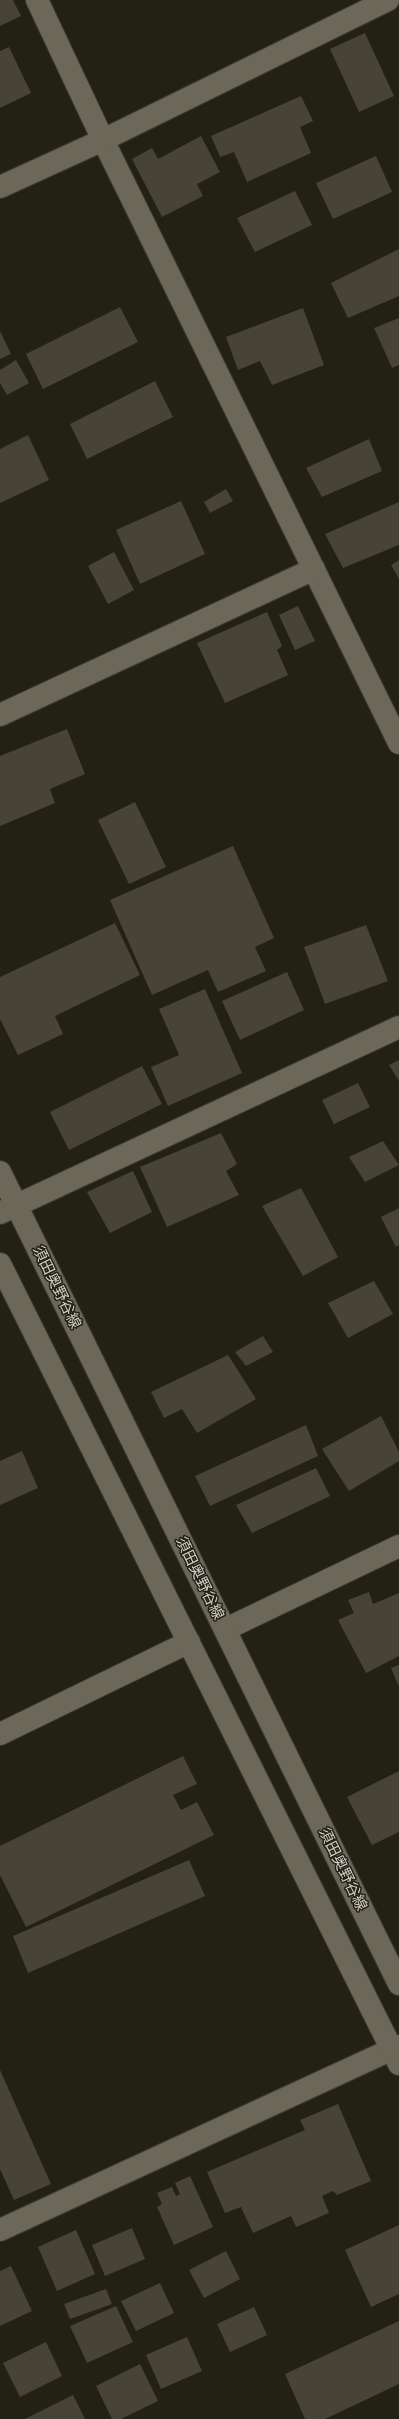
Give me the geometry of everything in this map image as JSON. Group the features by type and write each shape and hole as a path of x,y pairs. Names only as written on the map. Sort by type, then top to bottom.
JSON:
{"street":[{"path":"37,0 103,140 399,743"},
{"path":"0,187 103,140 388,0"},
{"path":"0,714 314,569"},
{"path":"8,1209 399,1027"},
{"name":"須田奥野谷線","path":"0,1172 8,1209 226,1629 399,1984"},
{"path":"0,1264 396,2053 0,2230"},
{"path":"226,1629 399,1546"},
{"path":"0,1734 189,1642"}],"building":[{"path":"0,0 13,0 21,16 0,26"},
{"path":"365,33 394,96 359,112 330,49"},
{"path":"9,47 31,93 0,108 0,51"},
{"path":"301,96 313,121 300,127 311,153 247,182 234,152 220,157 211,136"},
{"path":"201,136 220,172 197,184 203,196 162,217 132,159 152,148 158,159"},
{"path":"376,156 392,192 333,219 316,183"},
{"path":"295,191 312,225 255,252 237,218"},
{"path":"399,249 399,296 348,318 331,283"},
{"path":"120,307 138,342 43,389 26,354"},
{"path":"303,308 324,365 272,385 260,361 238,370 226,337"},
{"path":"399,318 399,365 392,368 374,328"},
{"path":"0,331 11,354 0,359"},
{"path":"16,360 29,383 7,395 0,383 0,370"},
{"path":"155,381 173,417 87,459 70,424"},
{"path":"28,435 49,480 0,503 0,449"},
{"path":"369,439 382,471 322,497 306,468"},
{"path":"226,489 233,501 210,513 204,502"},
{"path":"181,501 205,554 140,584 116,530"},
{"path":"399,502 399,545 343,568 325,534"},
{"path":"114,552 134,590 108,604 88,566"},
{"path":"399,560 399,579 391,565"},
{"path":"298,606 315,641 295,650 279,615"},
{"path":"267,612 282,646 277,650 288,675 225,703 197,643"},
{"path":"67,729 85,774 50,789 55,803 0,826 0,756"},
{"path":"135,802 166,867 129,884 98,820"},
{"path":"233,846 274,938 255,947 266,971 218,992 208,970 152,995 110,900"},
{"path":"115,923 140,975 55,1016 63,1034 18,1055 0,1019 0,977"},
{"path":"366,925 388,981 325,1004 304,947"},
{"path":"287,972 304,1010 240,1040 222,1001"},
{"path":"205,989 242,1073 168,1106 151,1067 179,1055 159,1009"},
{"path":"399,1060 399,1081 389,1065"},
{"path":"142,1066 162,1104 69,1150 50,1112"},
{"path":"358,1083 370,1107 334,1124 322,1100"},
{"path":"221,1133 237,1164 226,1171 239,1195 167,1227 140,1167"},
{"path":"383,1141 399,1165 365,1182 349,1157"},
{"path":"133,1171 152,1212 110,1233 87,1192"},
{"path":"301,1188 338,1257 303,1276 262,1206"},
{"path":"399,1208 399,1245 396,1247 381,1217"},
{"path":"374,1281 393,1314 348,1338 328,1303"},
{"path":"263,1336 273,1352 246,1366 235,1352"},
{"path":"228,1355 256,1399 197,1433 182,1409 164,1418 151,1392"},
{"path":"381,1416 399,1452 399,1461 349,1491 322,1449"},
{"path":"306,1425 318,1456 210,1506 195,1476"},
{"path":"22,1451 38,1488 0,1505 0,1461"},
{"path":"316,1468 330,1496 252,1533 236,1505"},
{"path":"369,1592 373,1604 399,1593 399,1656 366,1673 338,1620 354,1613 348,1600"},
{"path":"399,1665 399,1687 391,1668"},
{"path":"183,1756 197,1784 173,1795 181,1810 197,1802 214,1835 26,1927 0,1875 0,1846"},
{"path":"399,1771 399,1832 372,1845 347,1797"},
{"path":"189,1860 205,1896 28,1973 13,1936"},
{"path":"0,2070 51,2184 14,2200 0,2169"},
{"path":"338,2104 371,2181 337,2195 333,2191 322,2196 329,2213 296,2227 291,2216 253,2233 241,2207 225,2213 207,2172 305,2130 300,2120"},
{"path":"190,2176 213,2227 174,2245 157,2207 162,2204 157,2193 172,2187 176,2196 180,2194 175,2183"},
{"path":"399,2225 399,2294 371,2307 345,2250"},
{"path":"132,2228 145,2259 105,2276 92,2245"},
{"path":"76,2230 95,2274 57,2291 38,2247"},
{"path":"226,2251 240,2279 204,2298 189,2270"},
{"path":"11,2266 32,2311 0,2326 0,2271"},
{"path":"160,2283 174,2313 136,2331 121,2301"},
{"path":"106,2289 112,2304 70,2319 64,2304"},
{"path":"116,2306 133,2342 87,2363 70,2326"},
{"path":"254,2307 267,2335 230,2352 217,2324"},
{"path":"399,2321 399,2384 325,2419 305,2419 285,2374"},
{"path":"187,2337 202,2371 161,2389 146,2355"},
{"path":"46,2342 62,2376 20,2397 3,2363"},
{"path":"140,2364 158,2401 121,2419 112,2419 96,2386"},
{"path":"73,2395 85,2419 25,2419"}]}
